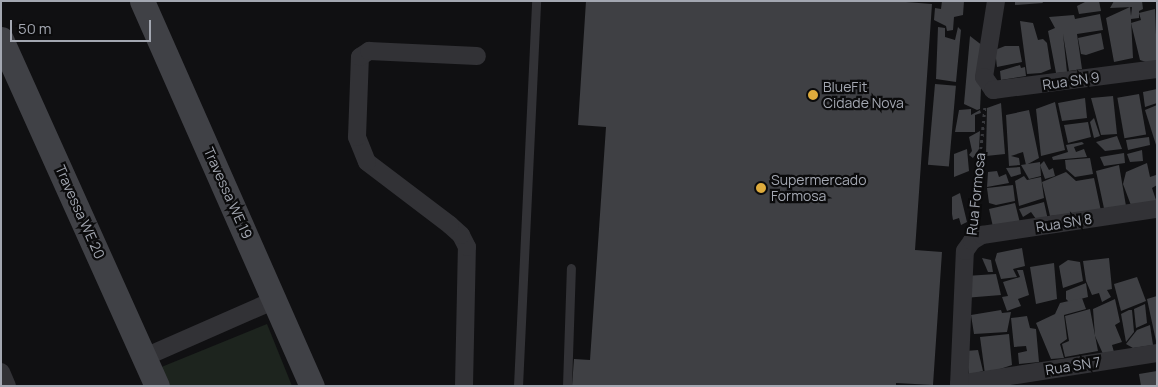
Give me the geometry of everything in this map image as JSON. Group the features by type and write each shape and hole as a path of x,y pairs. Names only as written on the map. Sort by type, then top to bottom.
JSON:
{"main road":[{"name":"Travessa WE 19","path":"142,1 312,386"},
{"name":"Travessa WE 20","path":"1,39 157,386"}],"street":[{"path":"987,85 985,67 996,1"},
{"path":"464,386 467,247 461,235 450,225 375,170 364,156 357,137 360,57 369,50 477,56"},
{"name":"Rua SN 9","path":"987,85 1000,91 1157,69"},
{"name":"Rua SN 8","path":"972,241 982,235 1157,209"},
{"name":"Rua Formosa","path":"959,385 965,251 972,241"},
{"path":"145,357 275,300"},
{"name":"Rua SN 7","path":"959,385 1157,353"},
{"path":"1,372 7,386"}],"lane":[{"path":"518,386 536,1"},
{"path":"567,386 571,268"}],"path":[{"name":"Rua Formosa","path":"972,241 987,85"}],"shaded area":[{"path":"267,324 292,386 167,386 159,368"}],"building":[{"name":"Supermercado Formosa","path":"586,1 893,1 932,4 915,250 942,252 933,385 896,383 896,386 572,386 574,359 590,360 606,127 578,125"},
{"path":"942,1 964,1 963,15 954,17 953,30 947,31 946,26 934,20 935,8 941,9"},
{"path":"1015,1 1042,1 1043,3 1015,5"},
{"path":"1087,1 1099,1 1101,11 1079,14 1077,6"},
{"path":"1114,1 1142,1 1143,9 1139,11 1139,18 1131,19 1133,58 1114,62 1106,18 1130,7 1110,8"},
{"path":"1155,9 1157,61 1149,63 1140,60 1131,23 1141,20 1139,13"},
{"path":"1100,14 1103,30 1077,34 1082,69 1069,71 1063,34 1067,72 1056,73 1048,31 1055,28 1049,17 1074,15 1075,19"},
{"path":"1020,21 1033,23 1038,40 1043,39 1047,43 1051,69 1041,73 1027,74"},
{"path":"938,27 945,28 945,37 955,40 958,27 961,30 956,82 936,79"},
{"path":"1101,33 1104,49 1086,55 1081,54 1078,38"},
{"path":"970,36 983,46 980,109 977,110 964,104"},
{"path":"1005,46 1019,46 1022,62 997,67 995,50"},
{"path":"1020,65 1021,68 1025,67 1026,76 1001,80 1000,71"},
{"path":"935,84 956,86 949,167 928,165"},
{"path":"1157,89 1157,103 1145,107 1143,92"},
{"path":"1139,94 1146,134 1124,138 1117,98"},
{"path":"1113,96 1117,134 1101,135 1091,98"},
{"path":"1085,98 1087,118 1062,121 1058,103"},
{"path":"1055,102 1065,150 1041,156 1036,109"},
{"path":"1001,103 1005,154 986,156 987,108"},
{"path":"1157,105 1157,148 1145,110"},
{"path":"971,109 971,115 980,110 981,113 975,115 975,132 955,132 959,110"},
{"path":"1029,110 1039,158 1026,165 1023,152 1011,156 1019,158 1020,165 1009,166 1006,115"},
{"path":"1094,118 1100,136 1094,138 1090,122"},
{"path":"1088,122 1091,137 1068,143 1064,125"},
{"path":"980,131 979,149 973,158 969,155 972,151 969,137"},
{"path":"1117,136 1122,149 1105,151 1096,142"},
{"path":"1149,137 1150,145 1128,150 1126,140"},
{"path":"1082,142 1084,144 1074,147 1076,152 1084,149 1087,157 1053,160 1052,157 1068,152 1066,145"},
{"path":"967,149 969,171 954,177 954,154"},
{"path":"1142,150 1143,161 1130,162 1127,154"},
{"path":"1124,153 1125,163 1104,166 1100,157"},
{"path":"1090,158 1093,174 1075,177 1066,169 1065,160"},
{"path":"1044,161 1049,170 1053,168 1055,176 1045,179 1040,165"},
{"path":"1040,162 1041,176 1029,179 1021,165"},
{"path":"1147,163 1150,177 1156,175 1157,185 1152,188 1157,203 1132,208 1123,184 1126,172"},
{"path":"1119,165 1126,206 1105,213 1096,171"},
{"path":"1020,167 1021,174 1011,177 1006,168"},
{"path":"997,171 999,177 1006,174 1009,183 987,187 988,172"},
{"path":"1066,172 1076,181 1094,178 1101,211 1050,216 1042,182"},
{"path":"1024,176 1027,180 1041,177 1044,198 1019,206 1015,181"},
{"path":"1013,185 1015,201 996,205 989,203 987,188"},
{"path":"960,193 967,222 961,225 959,218 953,220 952,214 952,197"},
{"path":"1044,202 1048,220 1036,219 1031,212 1023,217 1019,209"},
{"path":"1015,203 1021,227 993,227 989,209"},
{"path":"1022,248 1025,266 1013,269 1017,277 1001,279 995,260 997,253"},
{"path":"982,258 991,260 993,272 988,272"},
{"path":"1109,258 1112,289 1107,290 1111,297 1102,302 1099,293 1092,295 1086,281 1083,261"},
{"path":"1068,260 1080,262 1083,281 1063,288 1059,266"},
{"path":"1054,263 1057,299 1036,304 1030,267"},
{"path":"1017,270 1023,270 1029,295 1018,299 1021,306 1007,311 1002,297 1008,296 1003,282 1020,277"},
{"path":"996,274 1001,295 964,298 966,276"},
{"path":"1137,277 1146,301 1121,311 1114,284"},
{"path":"1086,283 1088,297 1069,302 1066,299 1066,291"},
{"path":"1157,296 1157,341 1156,341 1147,299"},
{"path":"1082,298 1086,309 1064,315 1067,339 1060,344 1064,358 1051,359 1036,323 1055,314 1060,303"},
{"path":"1115,299 1120,322 1115,325 1122,342 1112,345 1114,352 1103,354 1095,336 1093,309"},
{"path":"1145,304 1147,323 1136,328 1134,309"},
{"path":"1090,309 1098,351 1065,357 1062,344 1069,341 1065,316"},
{"path":"1001,310 1002,313 1011,312 1007,332 974,334 971,315"},
{"path":"1132,310 1134,332 1126,342 1121,314"},
{"path":"1027,316 1030,328 1036,329 1039,362 1019,364 1018,353 1027,351 1026,346 1014,347 1011,318"},
{"path":"1150,325 1153,345 1133,348 1126,344 1137,330"},
{"path":"1009,334 1012,365 985,374 980,337"},
{"path":"978,350 983,371 969,375 966,351"},
{"path":"1157,371 1157,386 1141,386 1139,374"}],"place":[{"name":"BlueFit Cidade Nova","path":"813,95"},
{"name":"Supermercado Formosa","path":"761,188"}]}
